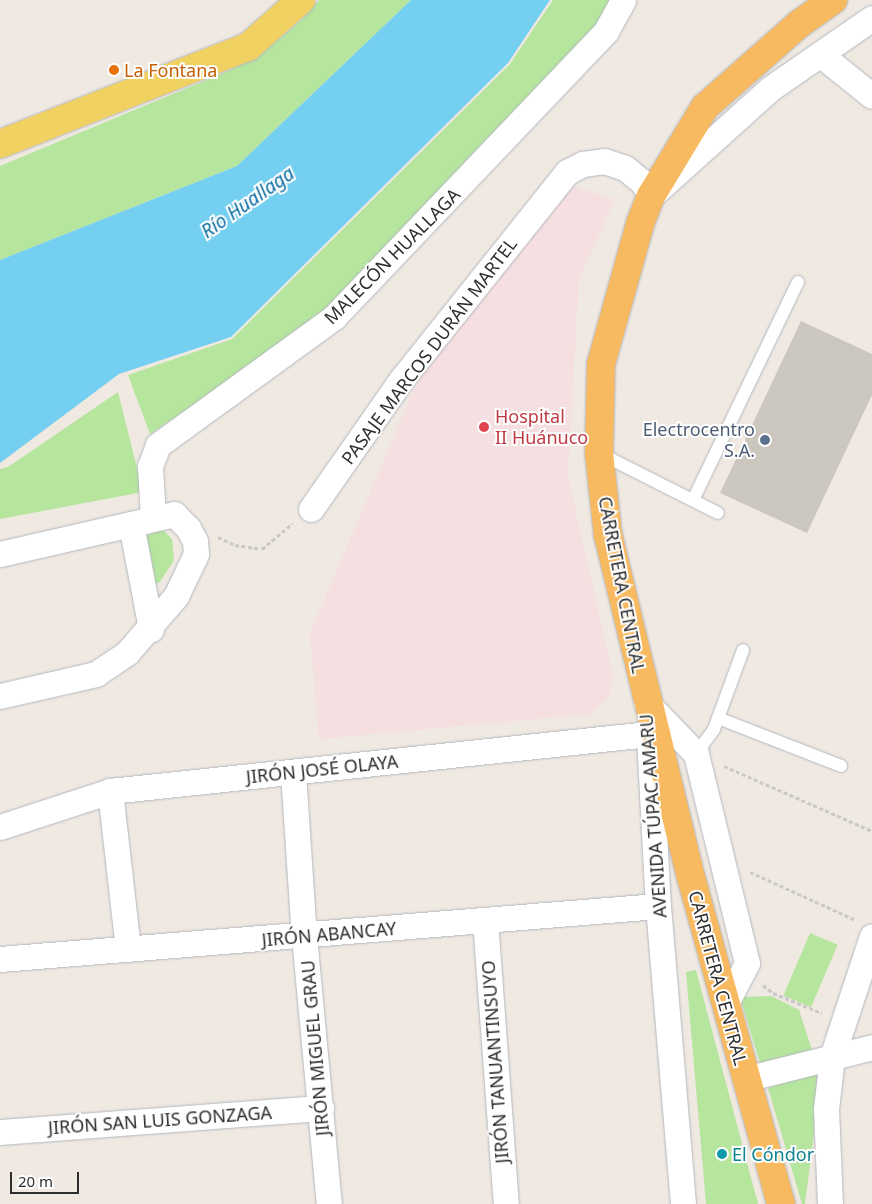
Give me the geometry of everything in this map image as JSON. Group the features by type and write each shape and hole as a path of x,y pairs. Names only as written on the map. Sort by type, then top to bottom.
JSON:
{"highway":[{"name":"CARRETERA CENTRAL","path":"781,1204 725,1005 646,702 608,536 599,453 601,364 640,224 651,196 705,107 799,24 833,0"}],"main road":[{"path":"0,144 248,47 301,0"}],"street":[{"name":"MALECÓN HUALLAGA","path":"151,628 153,519 150,466 158,445 334,317 606,31 624,0"},
{"path":"651,196 731,121 771,88 872,18"},
{"path":"821,55 872,96"},
{"name":"PASAJE MARCOS DURÁN MARTEL","path":"311,508 402,380 567,172 583,164 604,162 625,168 642,182 651,196"},
{"path":"0,554 153,519 188,528 195,541 196,554 176,596 128,653 96,674 0,696"},
{"name":"AVENIDA TÚPAC AMARU","path":"646,702 658,906 683,1204"},
{"name":"AVENIDA TÚPAC AMARU","path":"646,702 696,754 747,963"},
{"name":"JIRÓN JOSÉ OLAYA","path":"0,827 110,791 649,734"},
{"name":"JIRÓN MIGUEL GRAU","path":"294,772 304,936 329,1204"},
{"path":"110,791 128,949"},
{"name":"JIRÓN ABANCAY","path":"0,959 658,906"},
{"name":"JIRÓN TANUANTINSUYO","path":"485,920 506,1204"},
{"path":"830,1204 826,1110 832,1057 844,1022 868,930"},
{"path":"725,1005 747,963"},
{"path":"745,1079 872,1047"},
{"name":"JIRÓN SAN LUIS GONZAGA","path":"0,1132 321,1108"}],"lane":[{"path":"693,500 798,282"},
{"path":"599,453 718,513"},
{"path":"696,754 718,718 743,650"},
{"path":"718,718 841,766"}],"path":[{"path":"208,532 234,545 262,549 311,508"},
{"path":"696,754 872,831"},
{"path":"722,858 868,930"},
{"path":"747,963 773,993 844,1022"}],"shaded area":[{"name":"Hospital II Huánuco","path":"568,184 615,200 579,278 568,476 613,677 608,699 591,714 319,739 310,633 419,378"}],"green space":[{"path":"319,0 411,0 237,166 0,260 0,166 228,71 269,47 299,22"},
{"path":"553,0 631,0 305,330 150,434 128,375 232,339 510,64"},
{"path":"118,392 143,492 0,519 0,469 8,467"},
{"path":"163,530 172,539 174,560 160,582 151,586 142,537"},
{"path":"810,933 838,945 811,1007 783,996"},
{"path":"696,970 758,1204 706,1204 686,972"},
{"path":"771,996 799,1010 812,1050 760,1063 740,997"},
{"path":"822,1070 805,1204 802,1204 768,1088"}],"water":[{"name":"Río Huallaga","path":"411,0 550,0 508,63 231,337 119,374 0,463 0,260 237,166"}],"building":[{"path":"801,321 872,354 872,395 807,533 720,493"}],"place":[{"name":"La Fontana","path":"114,70"},
{"name":"Hospital II Huánuco","path":"484,427"},
{"name":"Electrocentro S.A.","path":"765,440"},
{"name":"El Cóndor","path":"722,1154"}]}
